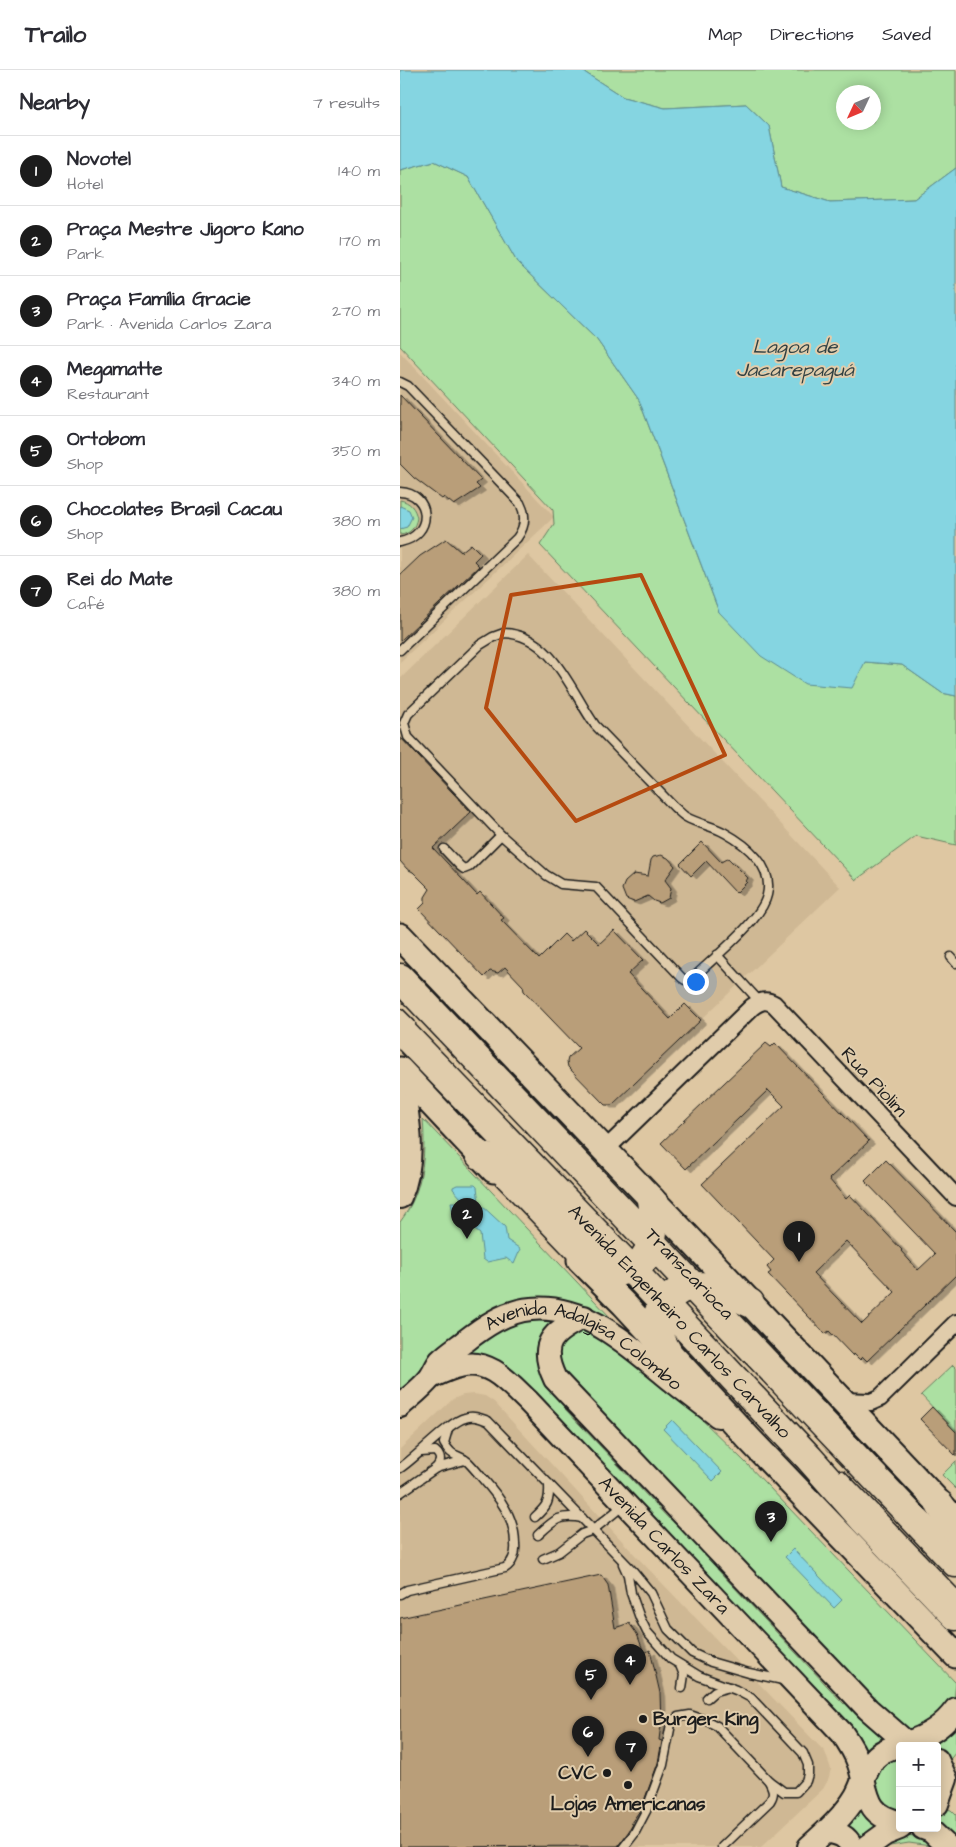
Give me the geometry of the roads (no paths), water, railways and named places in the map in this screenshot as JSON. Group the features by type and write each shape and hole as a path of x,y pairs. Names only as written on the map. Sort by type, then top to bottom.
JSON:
{"highway":[{"name":"Avenida Engenheiro Carlos Carvalho","path":"400,978 643,1257 947,1562"},
{"name":"Avenida Engenheiro Carlos Carvalho","path":"404,1032 435,1067 643,1257"},
{"path":"480,1155 493,1160 596,1266 607,1272 616,1273 643,1257 654,1215 652,1200"},
{"path":"668,1351 656,1327 657,1319 678,1294 716,1289 750,1303"},
{"name":"Avenida Engenheiro Carlos Carvalho","path":"678,1294 809,1458 863,1519 956,1616"},
{"path":"948,1513 956,1530"},
{"path":"863,1519 876,1542 956,1631"}],"main road":[{"path":"400,936 948,1513"},
{"name":"Avenida Engenheiro Carlos Carvalho","path":"400,1070 956,1655"}],"street":[{"name":"Rua Piolim","path":"760,1002 768,1001 774,1004 956,1197"},
{"path":"605,1150 752,1007 760,1002"},
{"path":"400,1070 409,1120 405,1153 406,1178 400,1197"},
{"name":"Avenida Adalgisa Colombo","path":"400,1406 431,1377 440,1362 487,1325 509,1314 530,1309 550,1308 584,1318 628,1345 751,1441"},
{"name":"Avenida Carlos Zara","path":"584,1318 565,1326 552,1339 548,1347 548,1364 555,1379 868,1709 909,1742"},
{"path":"842,1401 871,1402 880,1398 956,1323"},
{"name":"Avenida Carlos Zara","path":"431,1377 460,1365 488,1367 528,1401 842,1733 851,1745 870,1803 878,1812 891,1821 896,1822"},
{"path":"916,1742 934,1732 956,1709"},
{"path":"809,1847 827,1831 855,1798 874,1758 883,1751 896,1748"},
{"path":"941,1794 949,1774"},
{"path":"867,1847 885,1834 896,1830"},
{"path":"827,1831 842,1835 852,1847"},
{"path":"932,1832 948,1847"}],"lane":[{"path":"400,382 408,386 520,503 523,508 524,520 522,531 517,538 400,650"},
{"path":"400,492 410,494 416,499 424,510 425,518 420,531 414,537 400,542"},
{"path":"504,633 517,634 537,645 567,678 586,713 595,725 674,807 686,817 725,833 743,844 760,861 768,881 767,896 755,918 717,955 693,978 685,980 596,887 561,884 546,875 501,835 408,737 404,724 408,714 480,645 493,637 504,633"},
{"path":"444,849 464,869 469,867 501,835"},
{"path":"717,955 760,1002"},
{"path":"400,1013 404,1032"},
{"path":"400,1468 458,1420 475,1417 488,1421 620,1558 651,1593 668,1629 692,1653 726,1667 792,1681"},
{"path":"400,1594 407,1590 505,1568 510,1564 515,1553 515,1536 508,1512 501,1499 465,1460 454,1456 448,1451 444,1443 448,1429"},
{"path":"421,1452 435,1451 438,1453 441,1461 436,1468"},
{"path":"400,1493 436,1468 465,1460"},
{"path":"836,1468 956,1594"},
{"path":"535,1517 547,1506 549,1501 549,1484"},
{"path":"543,1559 558,1552 582,1534 593,1530 625,1504"},
{"path":"538,1535 558,1518 568,1516 582,1518"},
{"path":"620,1558 628,1575 635,1606 647,1632 671,1659 699,1676 730,1687 751,1698 803,1753 808,1765 806,1781 796,1792 784,1792 769,1781 717,1726 707,1720 690,1716 678,1717 671,1724 663,1764 646,1811 634,1834 624,1847"},
{"path":"680,1665 684,1675 682,1688"},
{"path":"708,1698 715,1691 730,1687"},
{"path":"722,1847 770,1801 774,1792 769,1781"}],"water":[{"name":"Lagoa de Jacarepaguá","path":"400,70 581,70 623,97 665,108 746,104 769,126 781,187 830,202 914,199 956,168 956,696 942,693 902,665 865,662 852,688 805,684 761,656 719,612 639,400 597,340 517,262 468,177 434,161 400,170"},
{"path":"400,506 409,510 412,517 407,527 400,529"},
{"path":"457,1185 475,1185 477,1187 479,1203 505,1227 507,1240 520,1250 514,1264 506,1258 487,1262 483,1259 480,1234 470,1226 466,1214 453,1213 451,1202 459,1202 461,1198 453,1189"},
{"path":"672,1420 722,1472 713,1481 663,1429"},
{"path":"793,1549 842,1600 834,1608 785,1557"}],"place":[{"name":"Praça Mestre Jigoro Kano","path":"467,1239"},
{"name":"Novotel","path":"799,1262"},
{"name":"Praça Família Gracie","path":"771,1542"},
{"name":"Megamatte","path":"630,1685"},
{"name":"Ortobom","path":"591,1700"},
{"name":"Burger King","path":"643,1719"},
{"name":"Chocolates Brasil Cacau","path":"588,1757"},
{"name":"Rei do Mate","path":"631,1772"},
{"name":"CVC","path":"607,1773"},
{"name":"Lojas Americanas","path":"628,1785"}]}
